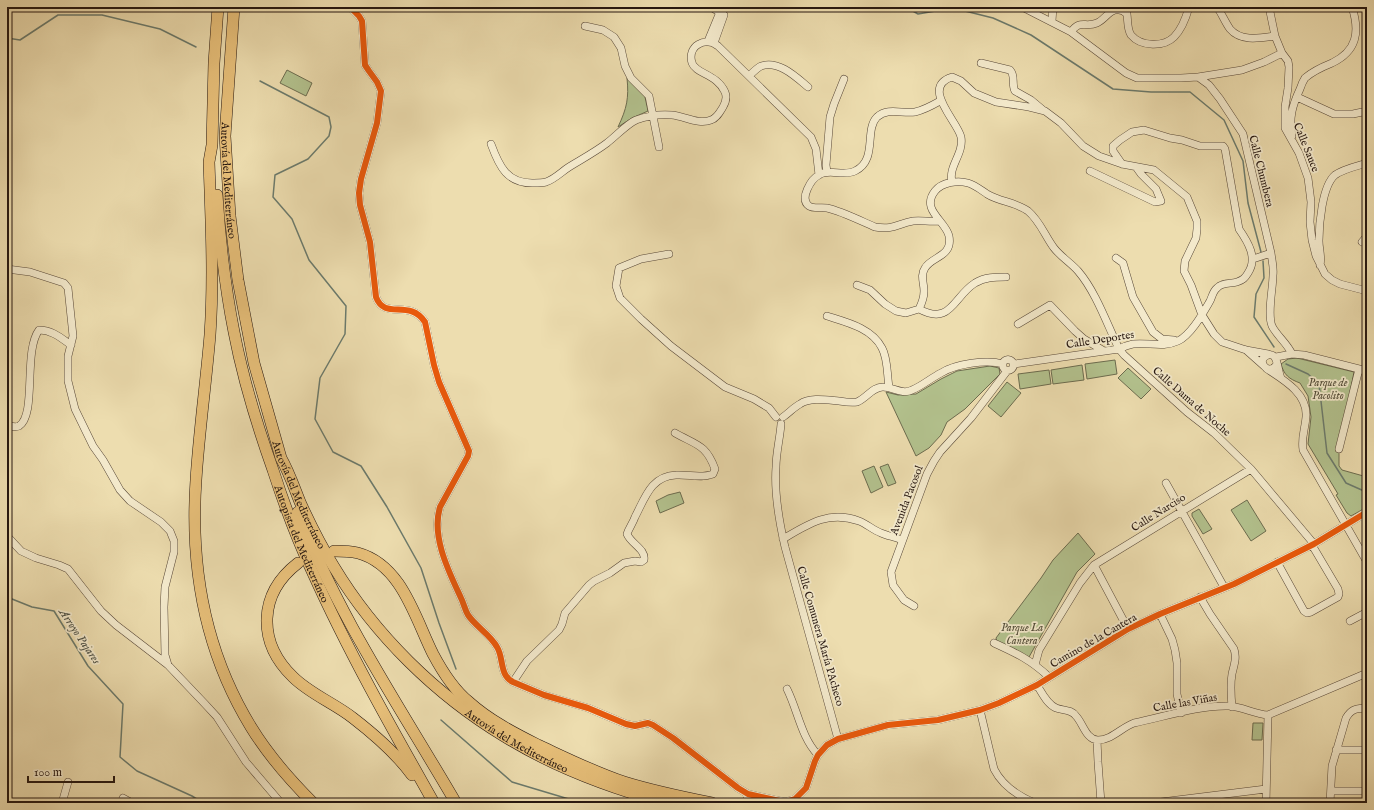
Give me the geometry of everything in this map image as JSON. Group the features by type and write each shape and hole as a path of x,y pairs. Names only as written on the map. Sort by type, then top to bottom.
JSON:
{"highway":[{"name":"Autovía del Mediterráneo","path":"218,7 214,63 212,145 209,162 212,258 210,335 196,480 195,520 197,563 202,600 216,653 232,692 251,728 270,755 297,787 313,803"},
{"name":"Autovía del Mediterráneo","path":"234,7 225,136 230,216 238,280 254,363 281,458 289,472 300,501 316,534 334,567 368,615 414,667 476,718 504,737 573,771 612,787 666,803"},
{"name":"Autopista del Mediterráneo","path":"212,145 215,162 223,261 234,332 246,385 262,439 284,504 311,570 378,701 432,799"},
{"name":"Autopista del Mediterráneo","path":"281,458 284,474 324,574 354,633 456,803"},
{"path":"334,551 347,551 359,554 376,562 390,573 408,599 434,654 451,682 469,703 486,715 525,738 599,772 649,789 712,803"},
{"path":"298,563 282,578 274,589 270,601 267,615 267,628 274,653 293,678 308,690 351,717 376,736 408,769 432,799"}],"street":[{"path":"350,7 362,21 365,64 381,91 377,123 361,179 359,193 360,206 370,242 376,297 378,303 382,307 409,310 421,316 425,322 434,366 439,382 469,451 468,456 440,507 437,516 439,537 453,582 467,614 492,639 498,649 503,670 509,680 544,695 588,708 626,724 635,726 648,723 653,725 673,738 738,788 746,799 785,802 796,799 806,788 818,755 827,746 838,739"},
{"path":"711,7 722,13 711,42"},
{"path":"1022,7 1071,32 1126,73 1137,78 1198,77 1242,70 1264,62 1282,53"},
{"path":"1052,21 1053,7"},
{"path":"1071,32 1075,26 1079,24 1094,24 1099,22 1109,13 1120,10 1127,14 1128,28 1132,36 1149,44 1166,43 1181,29 1189,7"},
{"path":"1217,7 1234,33 1249,38 1275,36"},
{"name":"Calle Sauce","path":"1270,7 1275,36 1282,53 1288,61 1289,67 1285,107 1285,128 1299,153 1308,178 1311,202 1310,222 1316,256 1325,274 1332,280 1367,291"},
{"path":"1293,142 1290,126 1291,112 1304,79 1350,51 1355,41 1356,28 1352,7"},
{"path":"585,26 603,30 614,37 621,48 625,66 631,78 649,96 659,147"},
{"path":"491,144 503,171 513,179 526,183 544,183 553,179 565,169 607,143 635,121 653,116 673,115 702,121 711,120 719,114 725,103 726,96 722,86 713,77 694,67 691,54 694,47 701,42 711,42 749,76 811,137 816,149 819,174"},
{"path":"981,63 1010,70 1013,75 1015,91 1032,100 1061,123 1083,146 1099,156 1122,164 1154,170 1187,197 1197,221 1197,229 1196,238 1185,260 1184,271 1202,315 1214,334 1222,342 1246,350 1272,355 1276,360 1281,378"},
{"path":"749,76 761,66 780,67 794,75 808,87"},
{"path":"952,182 951,172 959,154 961,137 958,129 940,101 941,86 944,80 952,77 956,78 974,93 996,102 1045,111"},
{"name":"Calle Chumbera","path":"1198,77 1204,80 1216,94 1242,134 1271,254 1273,274 1271,303 1272,324 1278,334 1289,346 1292,354"},
{"path":"827,172 826,165 830,117 844,79"},
{"path":"1297,97 1334,114 1367,112"},
{"path":"1029,107 1032,100"},
{"path":"938,221 915,221 891,228 875,227 829,208 812,207 805,201 810,183 819,174 827,172 849,173 861,167 869,152 873,123 880,115 892,111 920,111 940,101"},
{"path":"1116,258 1123,263 1133,297 1153,332 1162,339 1180,340 1187,335 1202,315 1216,288 1221,285 1235,283 1244,279 1251,269 1253,259 1246,240 1239,229 1224,148 1221,146 1200,146 1144,130 1132,132 1113,146 1113,151 1122,164"},
{"path":"1320,265 1320,217 1327,189 1331,180 1336,175 1367,163"},
{"path":"1090,171 1155,202 1161,201 1156,189 1136,167"},
{"path":"919,309 923,300 924,291 922,275 930,262 938,259 945,253 948,246 949,237 947,230 938,221 934,214 931,206 931,198 940,186 947,183 968,183 995,198 1021,206 1036,219 1054,248 1078,270 1088,284 1119,349"},
{"path":"1362,242 1367,236"},
{"path":"669,254 641,259 619,268 616,286 620,298 671,346 698,368 725,387 754,399 769,408 780,419 801,403 813,400 857,402 881,386 906,392 913,390 942,372 957,366 995,362 1003,364"},
{"path":"1253,259 1271,254"},
{"path":"7,269 30,272 64,283 68,288 73,336 68,356 68,368 70,393 75,409 93,446 103,460 120,490 130,500 161,522 170,531 174,541 174,552 165,587 164,607 165,656 168,665"},
{"path":"856,285 870,290 885,304 896,310 906,312 919,309 929,314 940,314 950,308 976,282 987,278 1006,277"},
{"path":"1018,324 1050,305 1074,332 1105,351"},
{"path":"827,316 862,329 874,338 882,348 887,366 889,387"},
{"path":"7,425 13,427 19,426 25,418 29,407 29,372 34,336 39,330 46,330 71,345"},
{"name":"Calle Deportes","path":"1014,364 1119,349 1132,344 1162,345 1180,340"},
{"name":"Calle Dama de Noche","path":"1119,349 1187,412 1214,433 1251,469"},
{"path":"1246,350 1266,368 1281,378 1301,397 1305,405 1306,416 1302,440 1303,450 1367,562"},
{"path":"1266,368 1262,362 1264,357 1268,354"},
{"path":"1276,360 1292,354 1304,355 1367,370"},
{"path":"1007,360 1012,361 1014,364 1013,370 1004,370 1003,364 1007,360"},
{"path":"1266,368 1271,369 1275,367 1276,360"},
{"path":"1339,449 1359,369"},
{"name":"Avenida Pacosol","path":"914,606 904,600 893,585 891,572 927,474 940,452 971,418 1007,371"},
{"name":"Calle Comunera María PAcheco","path":"780,419 776,479 783,539 838,739"},
{"path":"513,682 527,661 559,630 565,613 589,585 624,563 635,561 641,562 644,560 645,556 643,552 632,541 628,534 646,493 652,485 661,479 675,475 699,477 713,474 715,469 707,452 701,447 675,433"},
{"path":"1251,469 1313,544 1338,589 1338,597 1307,613 1277,562"},
{"name":"Calle Narciso","path":"1035,665 1039,650 1080,583 1094,565 1251,469"},
{"path":"1166,483 1224,587"},
{"name":"Camino de la Cantera","path":"838,739 888,725 938,720 980,710 999,703 1037,685 1128,629 1277,562 1313,544 1367,512"},
{"path":"783,539 817,521 847,518 857,521 881,533 902,540"},
{"path":"7,536 21,551 68,569 101,611 116,625 168,665 217,718 246,762 282,803"},
{"path":"1094,565 1128,629"},
{"path":"1200,597 1234,649 1236,655 1232,674 1232,707"},
{"path":"1350,621 1367,612"},
{"path":"1160,614 1172,639 1175,650 1177,663 1177,694 1181,713"},
{"path":"994,643 1020,655 1049,677"},
{"path":"1266,803 1265,715 1367,673"},
{"path":"1037,685 1050,704 1056,708 1072,712 1076,715 1092,739 1097,740 1101,803"},
{"path":"787,689 794,702 806,740 818,755"},
{"name":"Calle las Viñas","path":"1097,740 1108,738 1126,726 1134,723 1213,707 1242,708 1265,715"},
{"path":"1330,803 1332,766 1346,718 1350,711 1367,708"},
{"path":"980,710 994,769 998,778 1013,791 1025,799 1035,803"},
{"path":"1336,750 1367,750"},
{"path":"62,803 68,782"},
{"path":"1153,803 1266,789"},
{"path":"1330,791 1367,791"},
{"path":"123,798 132,803"}],"green space":[{"path":"287,70 312,83 306,96 280,83"},
{"path":"627,78 645,97 648,111 632,118 618,127 627,103"},
{"name":"Parque de Pacolito","path":"1297,358 1354,372 1339,449 1339,466 1342,470 1367,477 1367,507 1351,516 1347,513 1336,495 1338,494 1308,444 1311,417 1308,396 1300,383 1285,374 1281,364 1288,359"},
{"path":"1115,360 1117,374 1087,379 1085,364"},
{"path":"1082,365 1084,380 1053,384 1051,370"},
{"path":"990,366 999,368 1000,374 965,409 947,422 941,435 929,448 916,456 886,392 898,395 916,394 957,371"},
{"path":"1128,368 1151,389 1141,399 1118,378"},
{"path":"1049,370 1051,384 1020,389 1018,374"},
{"path":"1007,382 1021,393 1001,417 988,406"},
{"path":"888,464 896,483 888,486 880,467"},
{"path":"874,466 883,487 871,493 862,471"},
{"path":"680,492 684,503 660,513 656,501 668,495"},
{"path":"1247,500 1266,531 1251,541 1231,510"},
{"path":"1199,509 1212,529 1203,534 1192,516 1192,513"},
{"name":"Parque La Cantera","path":"1078,533 1095,554 1077,572 1029,657 997,642 996,638 1053,560"},
{"path":"1253,723 1263,723 1262,740 1252,740"}],"waterway":[{"path":"906,7 918,14 953,8 993,18 1031,35 1113,89 1151,92 1190,92 1224,120 1243,161 1248,203 1261,252"},
{"path":"7,38 20,40 58,15 102,15 160,29 196,47"},
{"path":"260,81 329,117 331,127 329,136 308,159 275,175 273,197 292,219 309,260 346,306 345,334 320,378 315,419 333,452 361,466 387,507 421,568 456,669"},
{"path":"1263,261 1264,278 1256,294 1254,317 1274,347"},
{"path":"1286,364 1308,374 1319,384 1327,453 1346,483 1364,491 1367,494"},
{"name":"Arroyo Pajares","path":"7,597 32,607 54,611 88,666 123,704 120,757 137,771 192,796 203,803"},
{"path":"441,720 512,782 572,800 574,803"}],"cycle path":[{"path":"350,7 362,21 365,65 377,82 381,91 377,123 361,179 359,193 360,205 370,242 376,297 380,304 385,308 412,311 419,315 425,322 439,382 469,451 468,456 440,507 438,518 440,542 451,577 467,613 494,642 499,651 504,671 513,682 544,695 588,708 626,724 635,726 648,723 653,725 673,738 748,794 785,802 795,799 806,788 818,755 827,745 838,739 888,725 938,720 980,710 999,703 1037,685 1128,629 1160,614 1234,584 1314,544 1367,512"}]}
